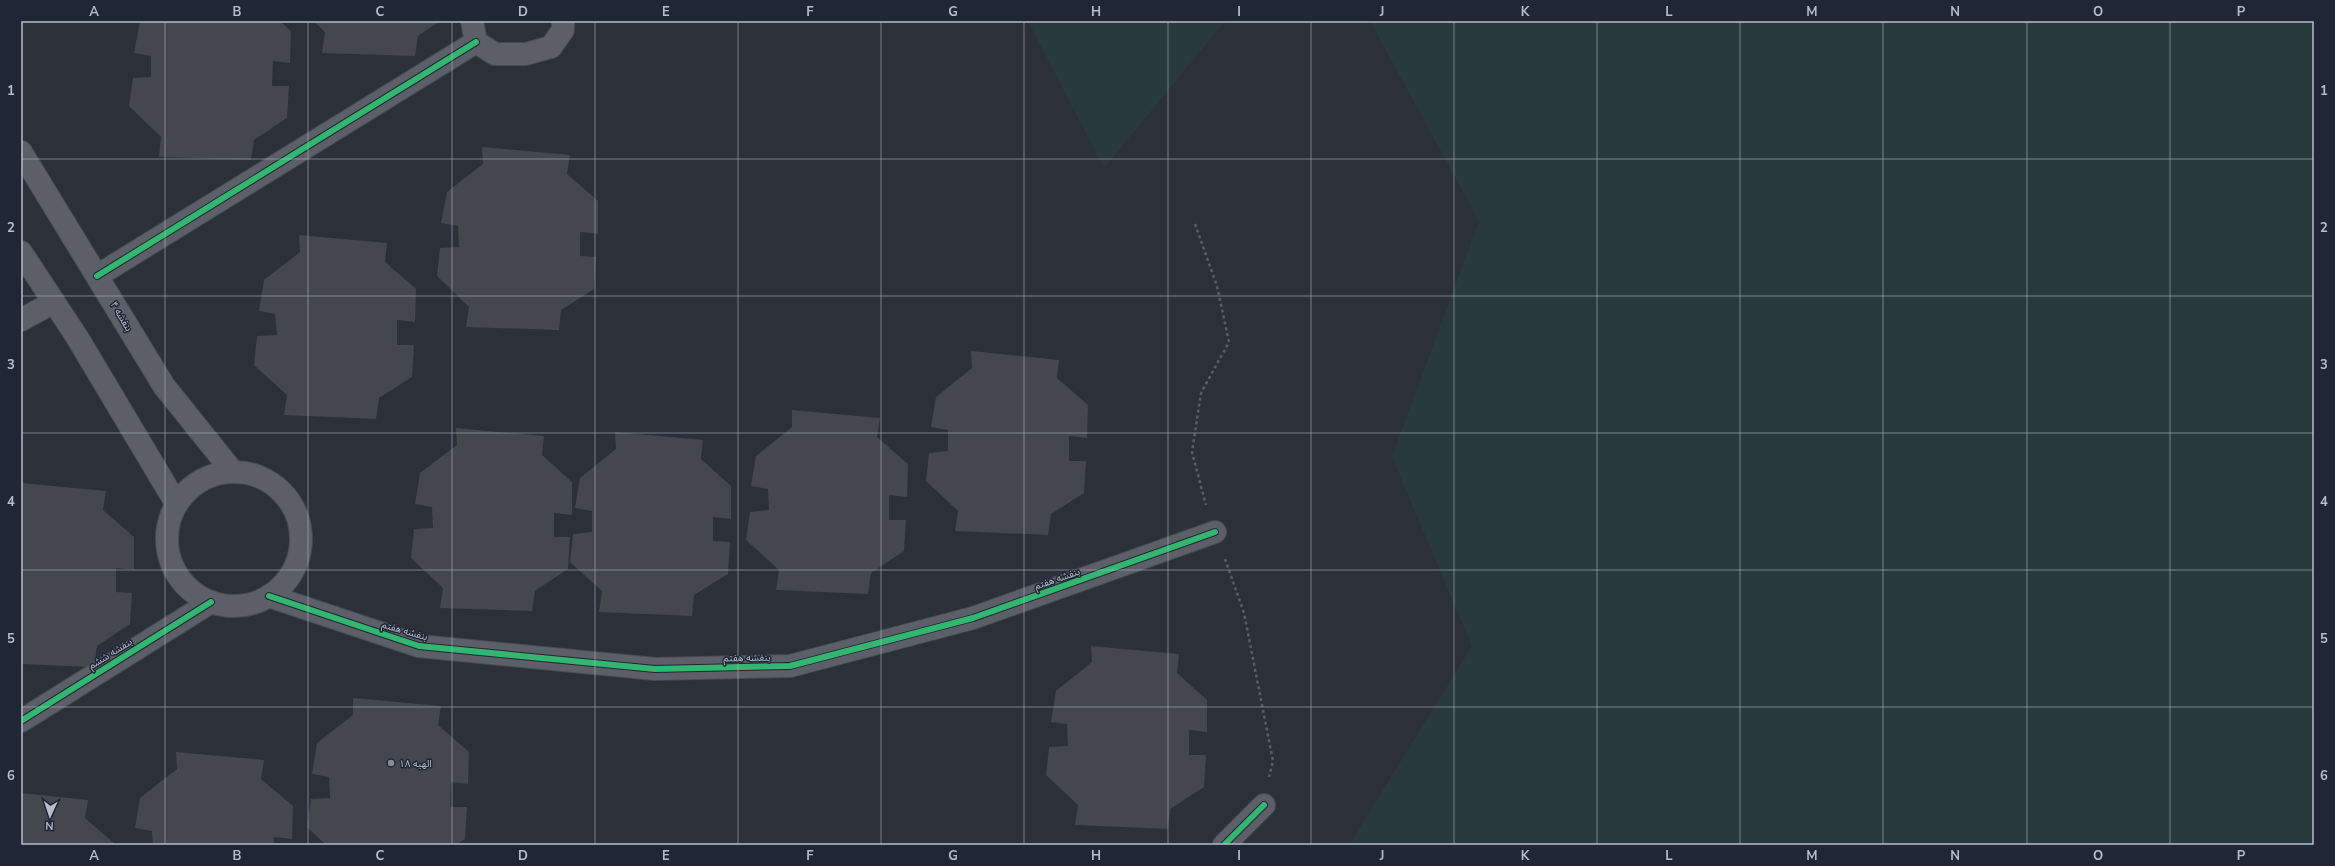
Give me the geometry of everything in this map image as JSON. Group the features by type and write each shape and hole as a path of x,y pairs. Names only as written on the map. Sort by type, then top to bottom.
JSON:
{"street":[{"path":"472,21 476,42 495,54 526,54 551,47 563,30 563,21"},
{"path":"97,276 476,42"},
{"name":"بنفشه ۴","path":"21,152 164,386 233,472"},
{"path":"21,252 54,302 176,503"},
{"path":"21,320 54,302"},
{"path":"233,472 256,476 276,486 291,504 300,525 301,547 295,570 281,588 262,601 241,607 220,606 199,598 182,584 171,565 166,544 168,523 176,503 191,487 211,475 233,472"},
{"name":"بنفشه هفتم","path":"268,596 419,646 655,669 790,666 973,618 1215,532"},
{"name":"بنفشه ششم","path":"21,721 211,602"},
{"path":"1224,845 1264,805"}],"shaded area":[{"path":"1028,21 1225,21 1104,168"},
{"path":"1370,21 2314,21 2314,845 1349,845 1472,646 1392,457 1479,221"}],"building":[{"path":"140,21 280,21 291,31 290,63 273,61 272,86 289,86 287,118 254,140 251,160 159,157 161,137 129,106 133,78 151,77 151,56 134,53"},
{"path":"313,21 440,21 418,36 415,56 322,53 325,32"},
{"path":"482,147 570,155 567,174 598,201 598,234 580,232 580,256 596,257 594,289 561,310 559,330 466,327 469,307 437,276 440,248 459,247 458,226 441,223 447,192 483,164"},
{"path":"299,235 387,243 385,262 416,289 415,322 397,320 397,345 414,345 412,377 379,398 376,419 284,415 287,395 254,365 257,336 277,335 275,314 259,311 264,280 300,252"},
{"path":"971,351 1059,360 1057,378 1088,405 1087,438 1069,436 1069,461 1086,461 1084,493 1051,514 1048,535 955,531 958,511 926,481 929,453 948,451 948,430 931,427 936,397 972,368"},
{"path":"792,410 880,418 877,437 908,464 907,497 889,495 889,520 906,520 904,551 871,573 868,594 776,590 779,570 746,540 750,512 769,510 768,489 751,486 756,456 792,427"},
{"path":"456,428 544,436 542,455 572,482 572,515 554,513 554,537 570,537 568,569 535,591 532,611 440,608 443,588 411,558 414,529 433,528 432,507 415,504 420,473 457,445"},
{"path":"615,432 703,440 701,459 731,486 731,519 713,517 713,541 730,542 728,574 694,595 692,616 599,612 602,591 570,562 573,534 592,532 592,511 575,508 580,478 616,449"},
{"path":"21,483 106,491 103,510 134,537 134,570 116,568 116,592 132,593 130,624 97,646 94,667 21,664"},
{"path":"1091,646 1179,654 1177,673 1207,700 1207,732 1189,730 1189,755 1206,755 1204,787 1170,809 1168,829 1075,825 1078,805 1046,775 1049,747 1068,746 1067,724 1051,722 1056,691 1092,662"},
{"name":"الهیه ۱۸","path":"353,698 441,706 438,725 469,752 468,784 451,782 450,807 467,807 465,839 456,845 326,845 307,827 311,799 330,798 329,777 312,774 317,743 353,715"},
{"path":"176,752 264,760 261,779 293,806 292,839 274,837 274,845 153,845 152,831 135,828 140,798 177,769"},
{"path":"21,793 88,800 85,818 116,845 21,845"}],"cycle path":[{"path":"97,276 476,42"},
{"path":"269,596 419,646 655,669 790,666 973,618 1215,532"},
{"path":"21,721 211,602"},
{"path":"1224,845 1264,805"}],"place":[{"name":"الهیه ۱۸","path":"391,763"}]}
